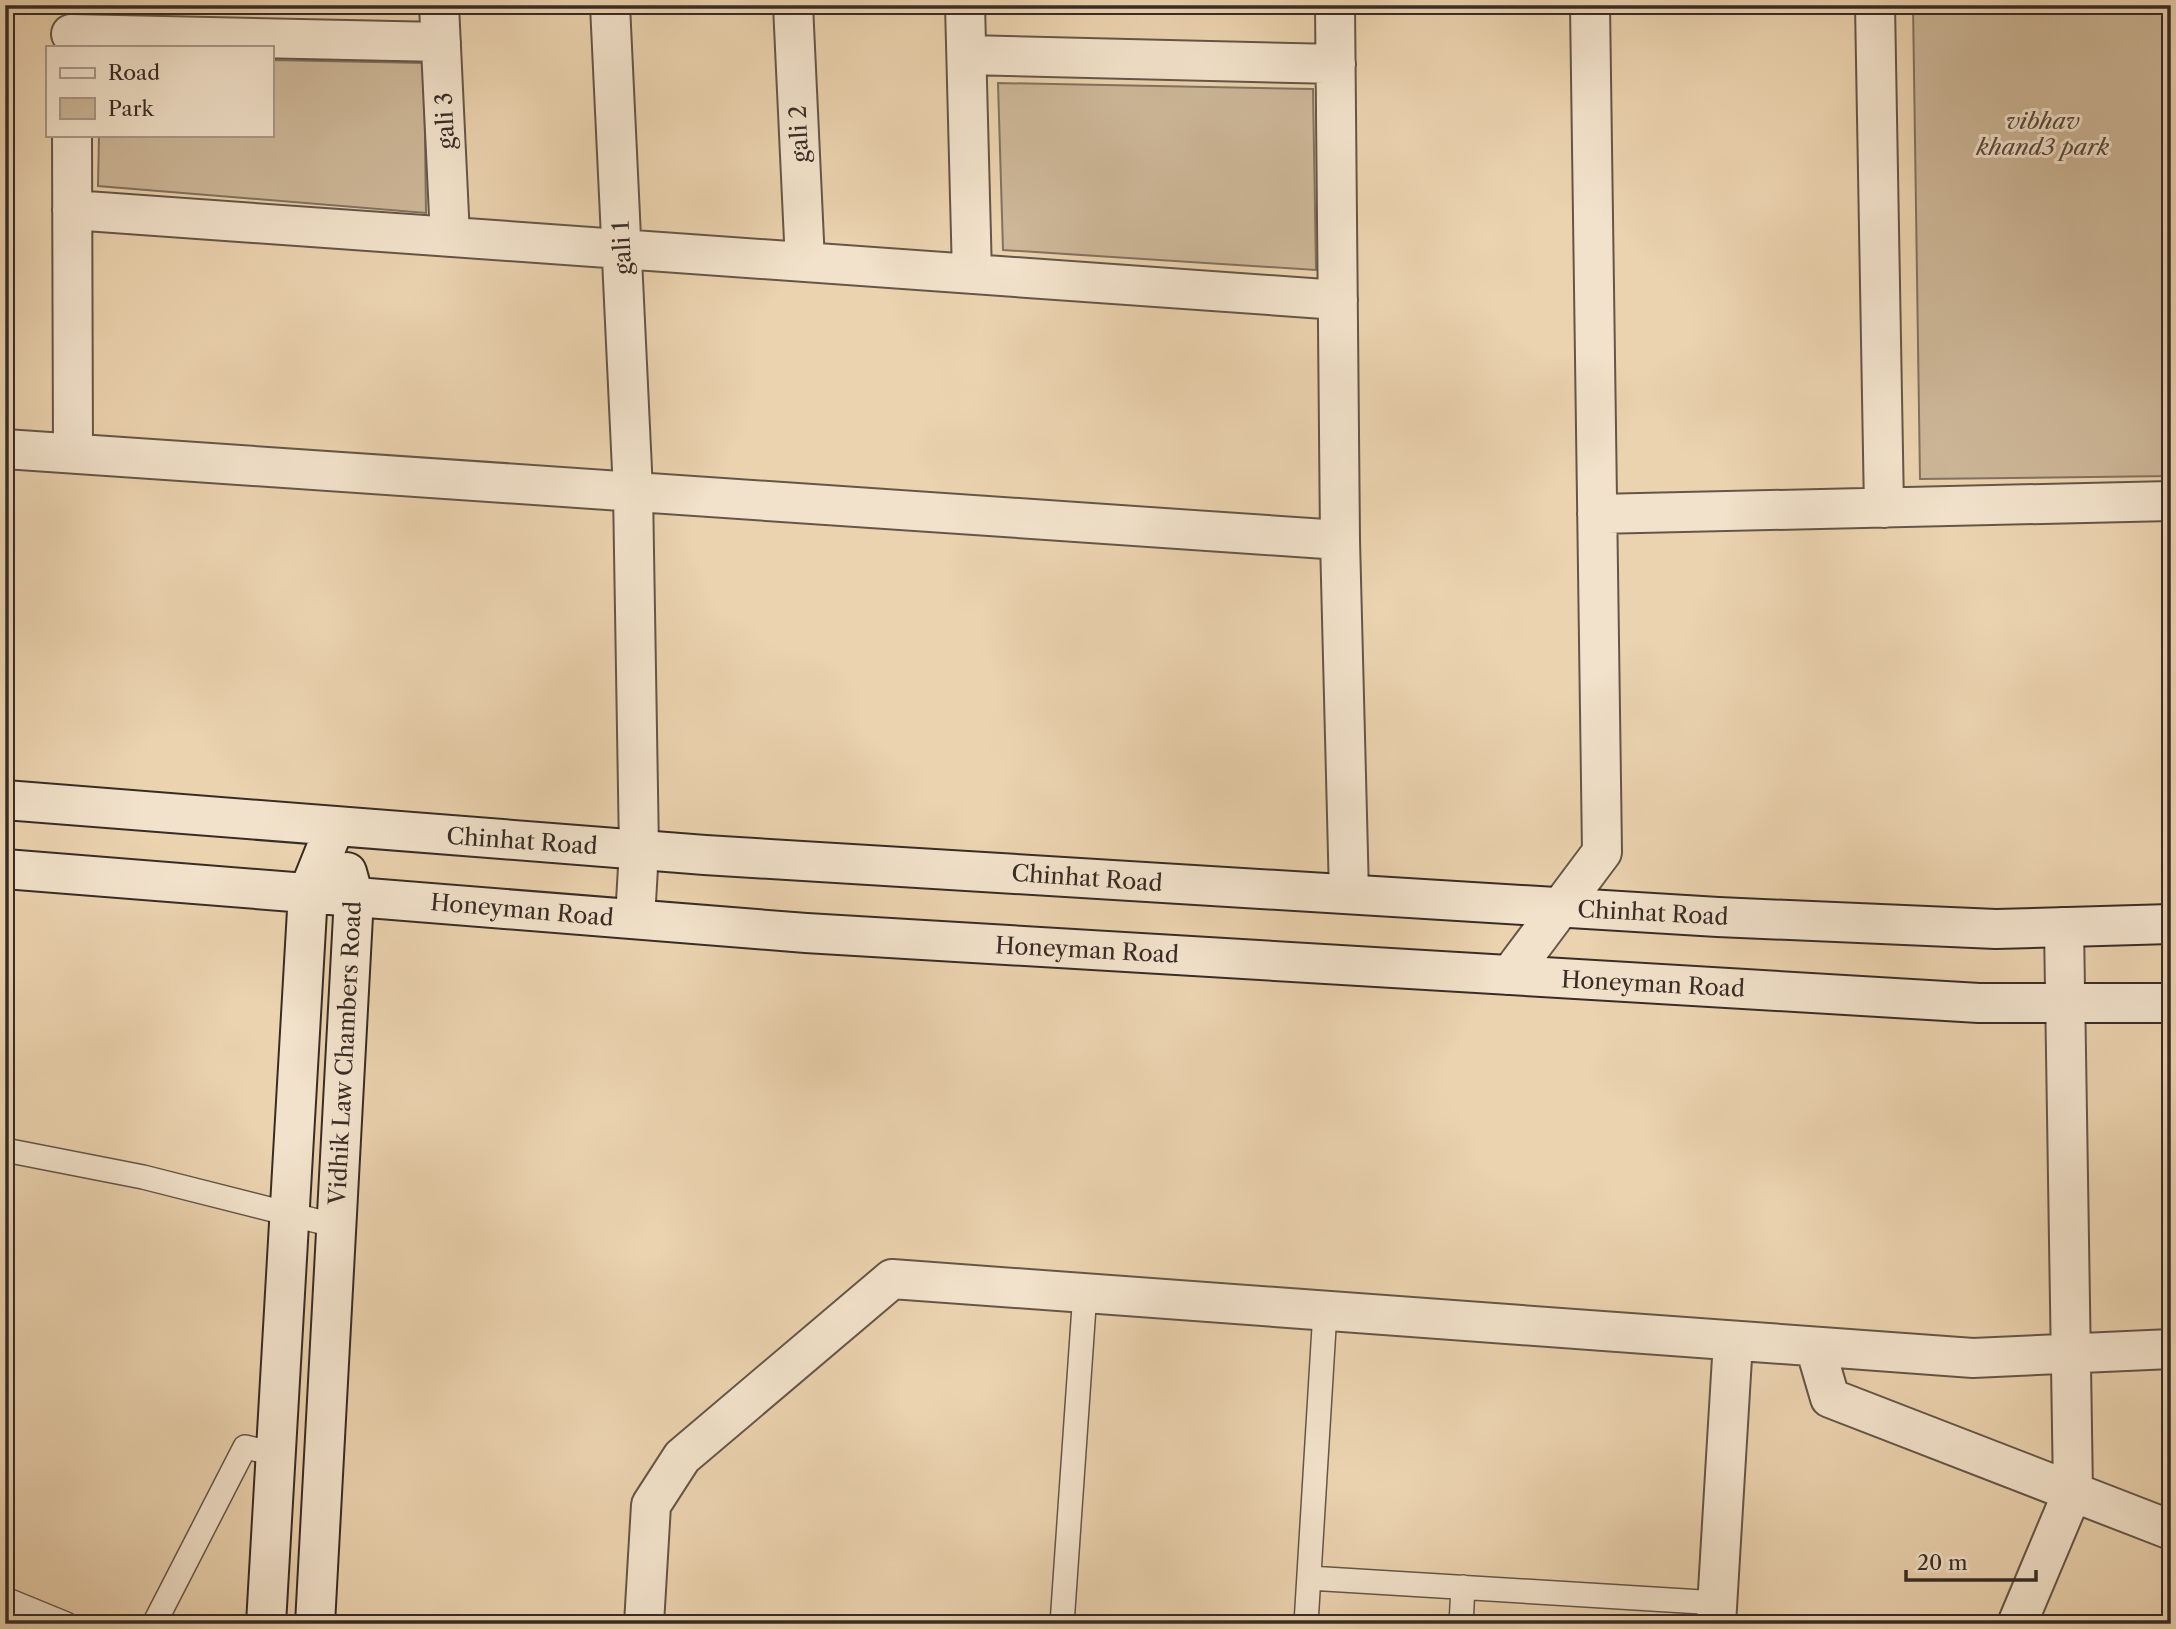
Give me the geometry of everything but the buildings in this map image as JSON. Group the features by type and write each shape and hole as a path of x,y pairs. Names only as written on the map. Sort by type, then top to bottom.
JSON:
{"street":[{"name":"gali 1","path":"610,5 633,491 639,850 635,919"},
{"name":"gali 2","path":"793,5 805,262"},
{"path":"965,5 972,274"},
{"path":"1335,5 1340,540 1349,894"},
{"path":"1510,975 1564,907 1602,852 1590,5"},
{"path":"1875,5 1884,508"},
{"path":"71,29 440,24"},
{"name":"gali 3","path":"440,24 450,237"},
{"path":"967,55 1336,64"},
{"path":"72,136 73,453"},
{"path":"72,210 1338,300"},
{"path":"5,449 1340,540"},
{"path":"1597,514 2171,501"},
{"name":"Chinhat Road","path":"5,800 639,850 1564,907 1982,928 2171,924"},
{"name":"Vidhik Law Chambers Road","path":"266,1624 308,893 335,826"},
{"name":"Vidhik Law Chambers Road","path":"316,1624 354,897 335,826"},
{"name":"Honeyman Road","path":"5,869 806,933 1979,1003 2171,1003"},
{"path":"2017,1624 2073,1491 2064,927"},
{"path":"644,1624 651,1505 682,1457 892,1279 1973,1358 2171,1349"},
{"path":"1717,1613 1732,1341"},
{"path":"1815,1347 1830,1398 2171,1530"}],"lane":[{"path":"5,1150 143,1177 337,1226"},
{"path":"1062,1624 1085,1293"},
{"path":"1306,1624 1325,1311"},
{"path":"154,1624 244,1447 276,1454"},
{"path":"1309,1578 1463,1587 1717,1613"},
{"path":"1461,1624 1463,1587"},
{"path":"5,1599 66,1624"}],"green space":[{"name":"vibhav khand3 park","path":"1913,5 2171,5 2171,476 1920,479"},
{"path":"273,60 424,63 426,213 98,186 99,136 273,136"},
{"path":"998,83 1313,89 1316,270 1003,250"}]}
